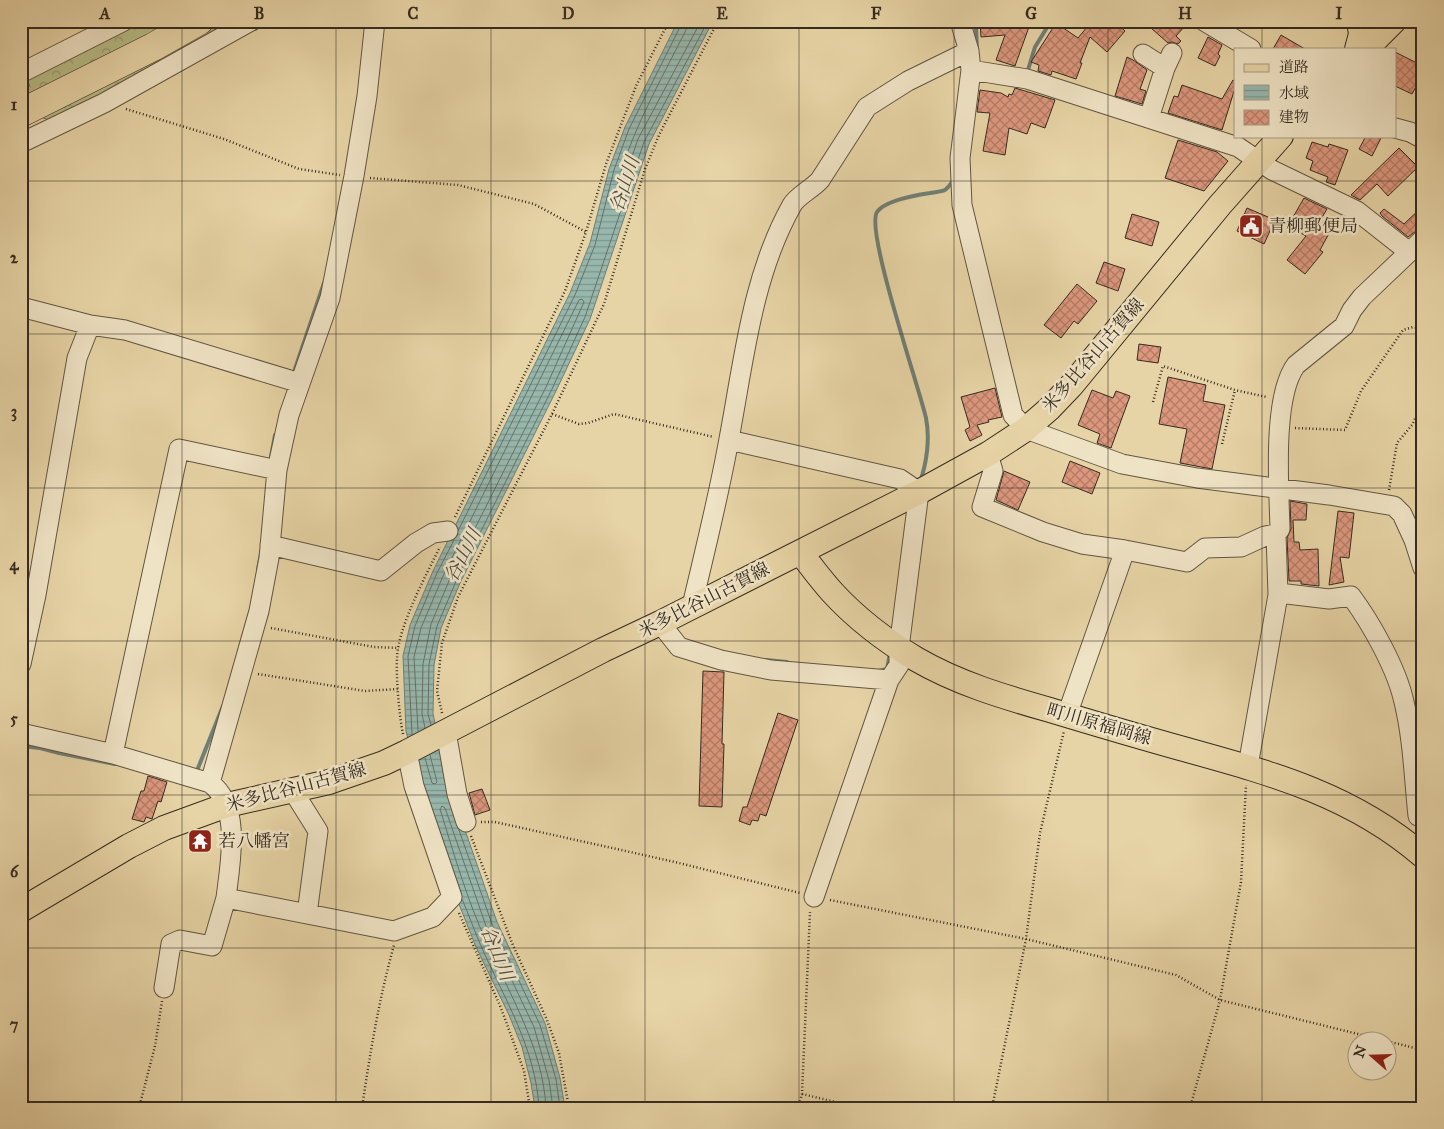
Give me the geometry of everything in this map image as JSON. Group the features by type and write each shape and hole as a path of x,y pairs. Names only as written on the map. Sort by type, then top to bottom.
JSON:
{"highway":[{"path":"27,101 144,44 184,21"},
{"path":"27,101 153,47 199,21"}],"main road":[{"path":"1358,48 1362,34 1359,21"},
{"path":"1367,48 1394,21"},
{"name":"米多比谷山古賀線","path":"21,910 129,846 164,828 226,805 329,782 384,763 603,650 919,492 988,454 1026,429 1071,386 1164,271 1279,138"},
{"name":"町川原福岡線","path":"800,552 833,593 854,614 899,648 951,677 1006,697 1248,766 1313,789 1342,802 1400,837 1423,856"}],"street":[{"path":"21,143 27,101 124,21"},
{"path":"27,101 104,103 251,21"},
{"path":"210,783 255,625 270,545 277,470 289,415 330,298 354,176 375,21"},
{"path":"960,21 970,61 960,158 962,206 1013,415 1026,429 1122,464 1197,478 1394,506 1402,514 1414,540 1423,568"},
{"path":"1204,21 1249,48"},
{"path":"1143,54 1168,60 1149,118"},
{"path":"692,606 729,440 743,353 767,259 793,202 820,180 866,107 908,81 970,61 1028,78 1238,147 1272,170 1357,211 1409,252"},
{"path":"1396,128 1410,132 1423,139"},
{"path":"1248,766 1278,595 1276,534 1280,529 1279,427 1283,401 1291,371 1344,326 1352,310 1362,297 1423,239"},
{"path":"21,307 90,325 125,330 300,383"},
{"path":"21,664 46,540 77,358 90,325"},
{"path":"729,440 900,479 919,492 899,648 899,665 888,680 814,896"},
{"path":"113,754 179,449 277,470"},
{"path":"988,454 993,471 982,507 1044,532 1082,544 1188,562 1205,548 1241,547 1265,536 1276,534"},
{"path":"270,545 381,572 416,543 433,533 448,531"},
{"path":"1068,715 1125,550"},
{"path":"1278,595 1287,594 1329,599 1351,596 1360,608 1394,670 1404,701 1420,815 1400,837"},
{"path":"660,623 679,647 721,660 771,670 888,680"},
{"path":"446,732 457,794 466,822"},
{"path":"21,733 113,754 210,783 218,788 226,805 230,822 231,848 226,898 212,946 180,940 171,944 164,988"},
{"path":"226,898 394,931 433,917 452,897 414,786 408,751"},
{"path":"293,791 318,831 307,914"}],"path":[{"path":"408,751 401,723 396,656 404,625 565,291 586,232 606,164 636,86 669,21"},
{"path":"446,732 437,691 442,643 458,597 552,414 604,304 645,169 659,135 718,21"},
{"path":"104,103 224,139 299,169 458,185 534,204 586,232"},
{"path":"1279,427 1345,430 1361,391 1404,330 1413,327 1423,329"},
{"path":"1153,402 1162,366 1235,390 1283,401"},
{"path":"1222,444 1235,390"},
{"path":"1386,504 1397,443 1412,424 1423,402"},
{"path":"552,414 579,424 588,423 614,414 729,440"},
{"path":"255,625 374,647 398,648"},
{"path":"241,671 365,691 399,689"},
{"path":"992,1108 1026,939 1040,833 1068,715"},
{"path":"1190,1108 1220,1000 1241,882 1248,766"},
{"path":"568,1108 559,1053 548,1020 512,943 466,822 495,822 675,862 814,896 1026,939 1176,975 1220,1000 1423,1050"},
{"path":"798,1108 802,1094 810,913 814,896"},
{"path":"452,897 501,1008 524,1072 530,1108"},
{"path":"362,1108 372,1040 394,943 394,931"},
{"path":"139,1108 155,1046 164,988"},
{"path":"802,1094 861,1108"}],"green space":[{"path":"139,21 176,21 32,93 27,78"},
{"path":"209,21 240,21 53,121 43,118 40,110"}],"water":[{"name":"谷山川","path":"678,21 713,21 649,144 590,319 461,581 441,628 434,665 433,714 449,784 497,922 545,1023 560,1078 565,1108 535,1108 522,1047 509,1015 476,947 453,889 416,770 406,731 403,656 410,625 433,571 570,293 590,243 609,169 625,127"}],"building":[{"path":"980,21 1023,21 1030,24 1015,66 996,60 1005,35 981,37"},
{"path":"1092,21 1114,21 1125,31 1107,52 1090,37 1076,79 1052,71 1051,75 1038,71 1039,65 1031,62 1056,23 1078,38"},
{"path":"1143,21 1180,21 1185,26 1176,36 1181,41 1178,44 1168,43"},
{"path":"1281,35 1303,48 1274,48"},
{"path":"1208,37 1222,45 1218,54 1220,56 1215,66 1198,58"},
{"path":"1396,52 1423,66 1423,74 1412,94 1396,86"},
{"path":"1127,57 1147,70 1140,89 1146,91 1142,104 1115,96"},
{"path":"1234,80 1234,91 1222,130 1168,113 1174,96 1178,97 1182,85 1222,99"},
{"path":"1015,88 1055,100 1045,128 1031,123 1027,134 1009,128 1005,155 983,151 990,113 977,112 980,90 1001,93 1008,97 1009,94 1012,95"},
{"path":"1365,138 1381,138 1372,156 1359,149"},
{"path":"1178,140 1217,152 1228,161 1204,191 1165,178"},
{"path":"1312,142 1328,147 1329,144 1348,150 1335,185 1326,182 1328,177 1310,170 1313,161 1306,158"},
{"path":"1399,148 1418,167 1388,196 1377,184 1360,200 1351,195"},
{"path":"1304,198 1327,209 1321,219 1333,226 1320,250 1323,252 1305,274 1287,260 1306,236 1288,226"},
{"path":"1423,206 1423,228 1408,237 1380,213 1384,209 1404,224"},
{"path":"1247,208 1275,220 1264,244 1237,231"},
{"path":"1132,214 1159,222 1152,246 1125,238"},
{"path":"1104,262 1125,269 1118,291 1096,283"},
{"path":"1077,284 1097,301 1078,324 1074,321 1061,338 1044,325"},
{"path":"1139,344 1161,347 1158,363 1137,360"},
{"path":"1168,377 1206,385 1203,401 1225,405 1212,469 1180,463 1187,429 1159,424"},
{"path":"995,388 1002,417 977,425 982,435 970,441 965,430 970,427 961,397"},
{"path":"1092,390 1113,398 1116,391 1130,396 1111,448 1097,443 1100,434 1078,425"},
{"path":"1070,461 1100,473 1092,494 1062,482"},
{"path":"1004,471 1030,482 1018,510 996,500"},
{"path":"1290,501 1307,504 1306,520 1293,520 1294,542 1299,542 1300,550 1318,549 1319,586 1301,584 1301,581 1289,581 1287,538 1291,529"},
{"path":"1338,511 1354,513 1349,558 1340,557 1344,582 1329,585"},
{"path":"703,671 724,672 722,807 699,806"},
{"path":"778,713 798,720 766,816 760,814 758,821 752,820 750,825 739,821 743,807 747,807"},
{"path":"148,776 167,782 161,802 158,801 152,819 146,817 144,822 132,819"},
{"path":"482,789 490,810 475,815 469,793"},
{"path":"206,834 207,848 192,849 190,835"}],"waterway":[{"path":"255,29 268,21"},
{"path":"972,21 976,29 977,48"},
{"path":"1028,70 1035,47 1051,21"},
{"path":"920,482 927,450 926,418 885,277 875,225 877,212 887,204 910,197 943,191 955,178"},
{"path":"295,369 324,283"},
{"path":"270,462 275,435"},
{"path":"258,569 261,554"},
{"path":"878,671 887,669 890,653"},
{"path":"766,660 787,662"},
{"path":"196,773 223,706"},
{"path":"21,746 40,748 115,764"}],"tunnel":[{"path":"27,89 37,115"}],"place":[{"name":"青柳郵便局","path":"1251,226"},
{"name":"若八幡宮","path":"200,841"}]}
